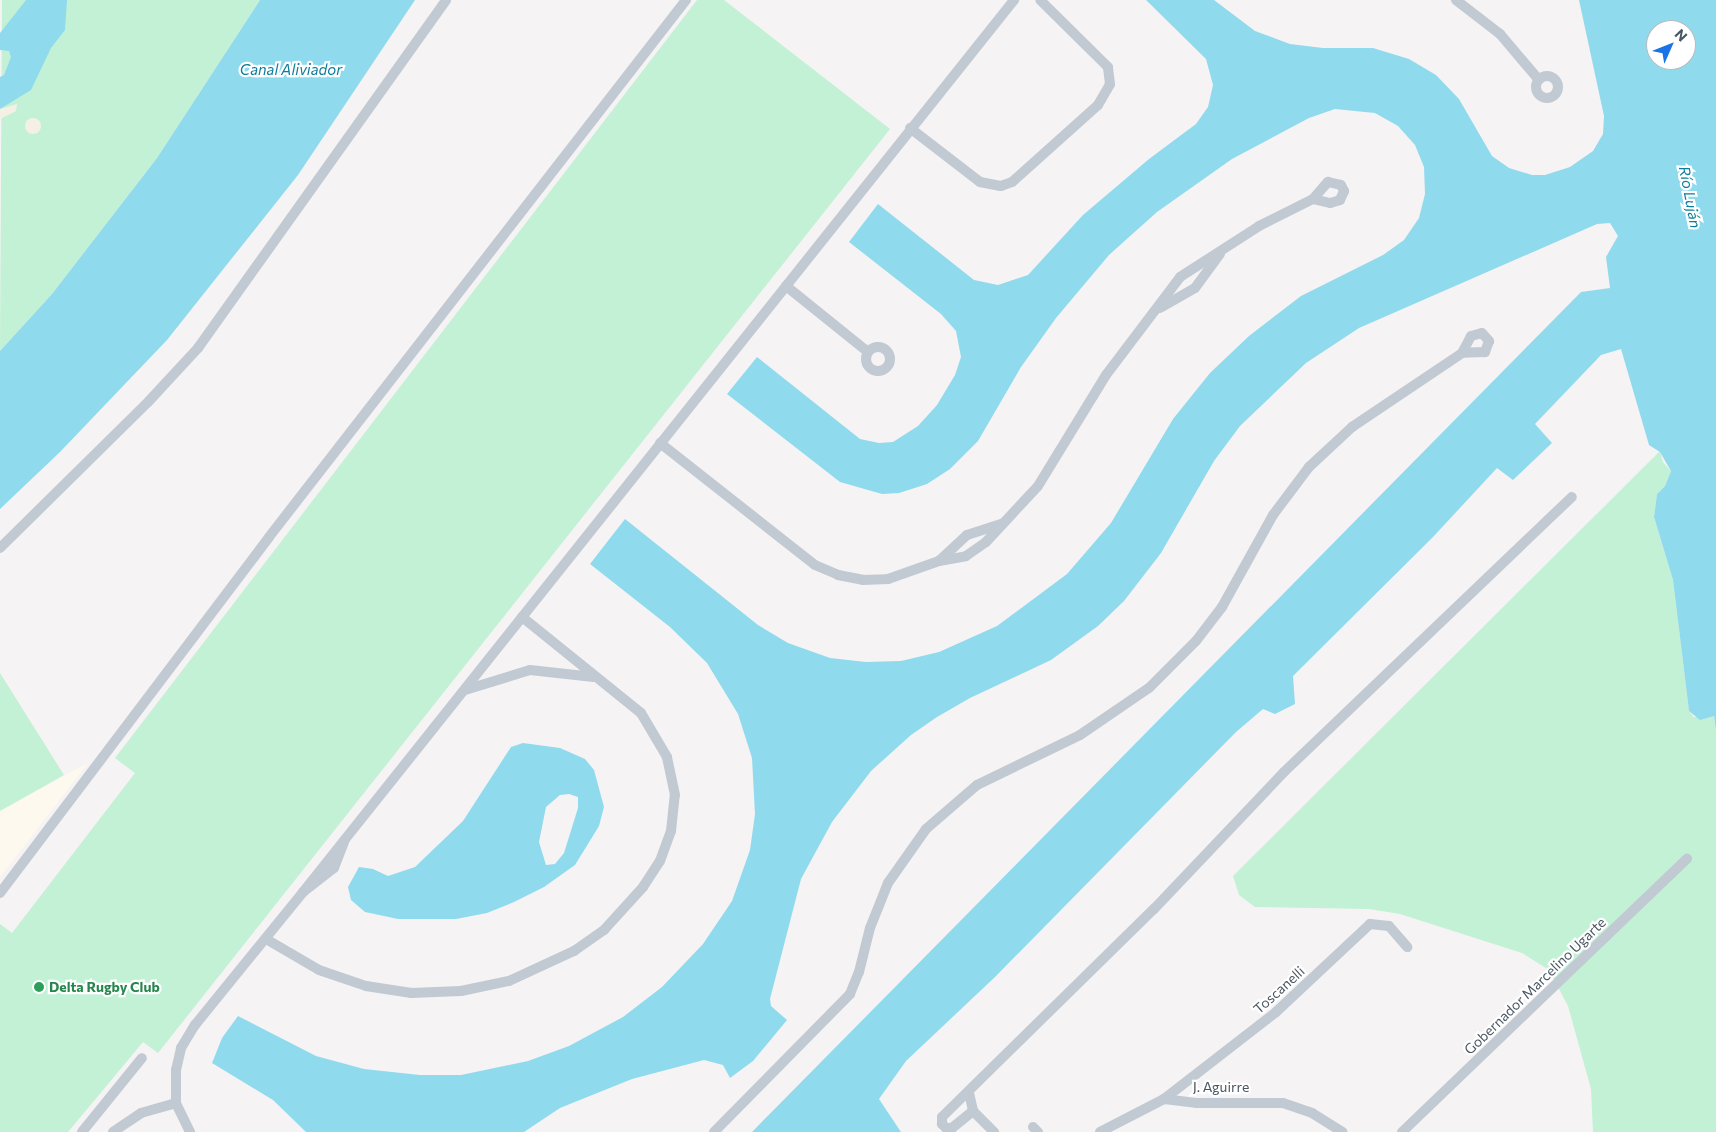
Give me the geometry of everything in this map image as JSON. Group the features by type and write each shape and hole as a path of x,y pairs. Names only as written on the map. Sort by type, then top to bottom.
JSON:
{"street":[{"path":"0,548 149,401 198,348 446,0"},
{"path":"0,893 269,537 686,0"},
{"path":"190,1132 176,1103 176,1070 187,1037 303,892 334,868 347,837 910,128 1014,0"},
{"path":"910,128 980,182 1001,186 1012,182 1098,105 1108,92 1108,67 1040,0"},
{"path":"1456,0 1500,34 1538,80"},
{"path":"660,443 826,571 854,579 888,579 939,561 973,553 1038,486 1106,375 1159,308 1180,277 1221,254 1260,226 1313,200"},
{"path":"1159,308 1195,288 1221,254"},
{"path":"786,286 868,352"},
{"path":"714,1132 850,994 881,898 895,870 926,829 977,785 1080,735 1149,688 1185,652 1222,607 1273,515 1309,467 1352,427 1462,353"},
{"path":"973,1111 952,1128 946,1128 942,1124 942,1117 1154,910 1284,772 1572,498"},
{"path":"939,561 967,535 1003,522"},
{"path":"266,939 300,960 344,980 391,991 440,993 482,988 531,974 574,952 604,930 643,887 660,861 671,830 674,795 667,757 651,727 627,700 597,678 522,616"},
{"path":"464,691 530,670 571,672 597,678"},
{"name":"Gobernador Marcelino Ugarte","path":"1402,1132 1687,859"},
{"name":"Toscanelli","path":"1164,1098 1270,1017 1370,924 1388,926 1407,947"},
{"path":"82,1132 142,1058"},
{"path":"969,1092 973,1111 994,1132"},
{"path":"1100,1132 1164,1098"},
{"name":"J. Aguirre","path":"1164,1098 1196,1102 1283,1103 1312,1113 1344,1132"},
{"path":"113,1132 141,1113 176,1103"}],"shaded area":[{"path":"88,763 21,850 0,877 0,811"}],"green space":[{"path":"2,0 260,0 157,158 52,294 0,351"},
{"path":"697,0 724,0 890,129 158,1053 143,1042 68,1132 0,1132 0,924 12,933 135,773 115,758"},
{"path":"1660,451 1663,462 1671,471 1665,486 1657,494 1654,517 1673,580 1689,711 1694,717 1714,716 1716,731 1716,1132 1593,1132 1591,1089 1568,1006 1549,970 1522,953 1400,914 1369,909 1255,907 1239,895 1233,876"},
{"path":"0,673 64,775 0,811"}],"sand":[{"path":"17,104 16,111 0,119 0,109"},
{"path":"33,118 41,126 33,134 25,126"}],"water":[{"path":"26,0 67,0 65,30 51,48 31,90 0,109 0,77 4,75 11,57 9,51 0,50 0,33"},
{"name":"Canal Aliviador","path":"260,0 415,0 298,175 167,340 60,452 0,509 0,351 52,294 157,158"},
{"name":"Río Luján","path":"1146,0 1214,0 1255,31 1290,44 1323,48 1373,48 1409,59 1436,75 1459,99 1492,156 1509,168 1532,175 1545,175 1570,167 1593,151 1603,134 1604,116 1579,0 1716,0 1716,731 1714,716 1700,720 1689,711 1673,580 1654,517 1657,494 1665,486 1671,471 1660,452 1649,445 1621,349 1601,355 1535,424 1552,443 1513,480 1497,468 1433,537 1293,676 1295,704 1275,714 1263,709 1236,732 995,977 906,1061 879,1099 901,1132 752,1132 1581,292 1610,288 1606,257 1618,236 1610,223 1597,224 1359,328 1306,363 1240,426 1214,461 1161,553 1124,601 1098,626 1051,660 970,698 937,717 911,735 871,771 832,822 801,879 770,999 771,1006 787,1020 753,1061 730,1078 723,1065 704,1060 632,1079 560,1108 524,1132 306,1132 273,1100 212,1063 222,1038 238,1016 316,1056 364,1069 420,1075 461,1075 528,1061 569,1046 623,1017 662,987 703,944 732,901 750,850 755,814 752,758 738,714 707,663 670,627 590,564 625,519 758,625 788,643 830,658 866,662 901,661 939,652 997,626 1067,574 1111,523 1173,419 1210,373 1249,336 1301,296 1383,255 1404,240 1419,218 1425,194 1424,167 1415,145 1398,126 1375,113 1335,109 1309,118 1232,159 1157,212 1109,255 1056,318 1021,367 978,441 950,469 927,484 899,493 882,494 840,482 727,394 757,357 860,439 879,443 893,442 918,426 937,405 955,375 961,357 956,331 941,314 849,242 878,204 974,280 998,285 1028,275 1083,215 1149,159 1196,124 1208,107 1213,85 1206,59"},
{"path":"523,743 560,748 585,759 594,770 604,807 599,826 575,865 544,887 514,902 487,913 456,919 398,919 365,912 351,900 348,887 359,867 373,869 388,876 415,867 463,821 511,747","holes":["569,794 578,797 578,808 564,853 555,864 546,865 539,842 546,807 560,795"]}],"place":[{"name":"Delta Rugby Club","path":"39,987"}]}
